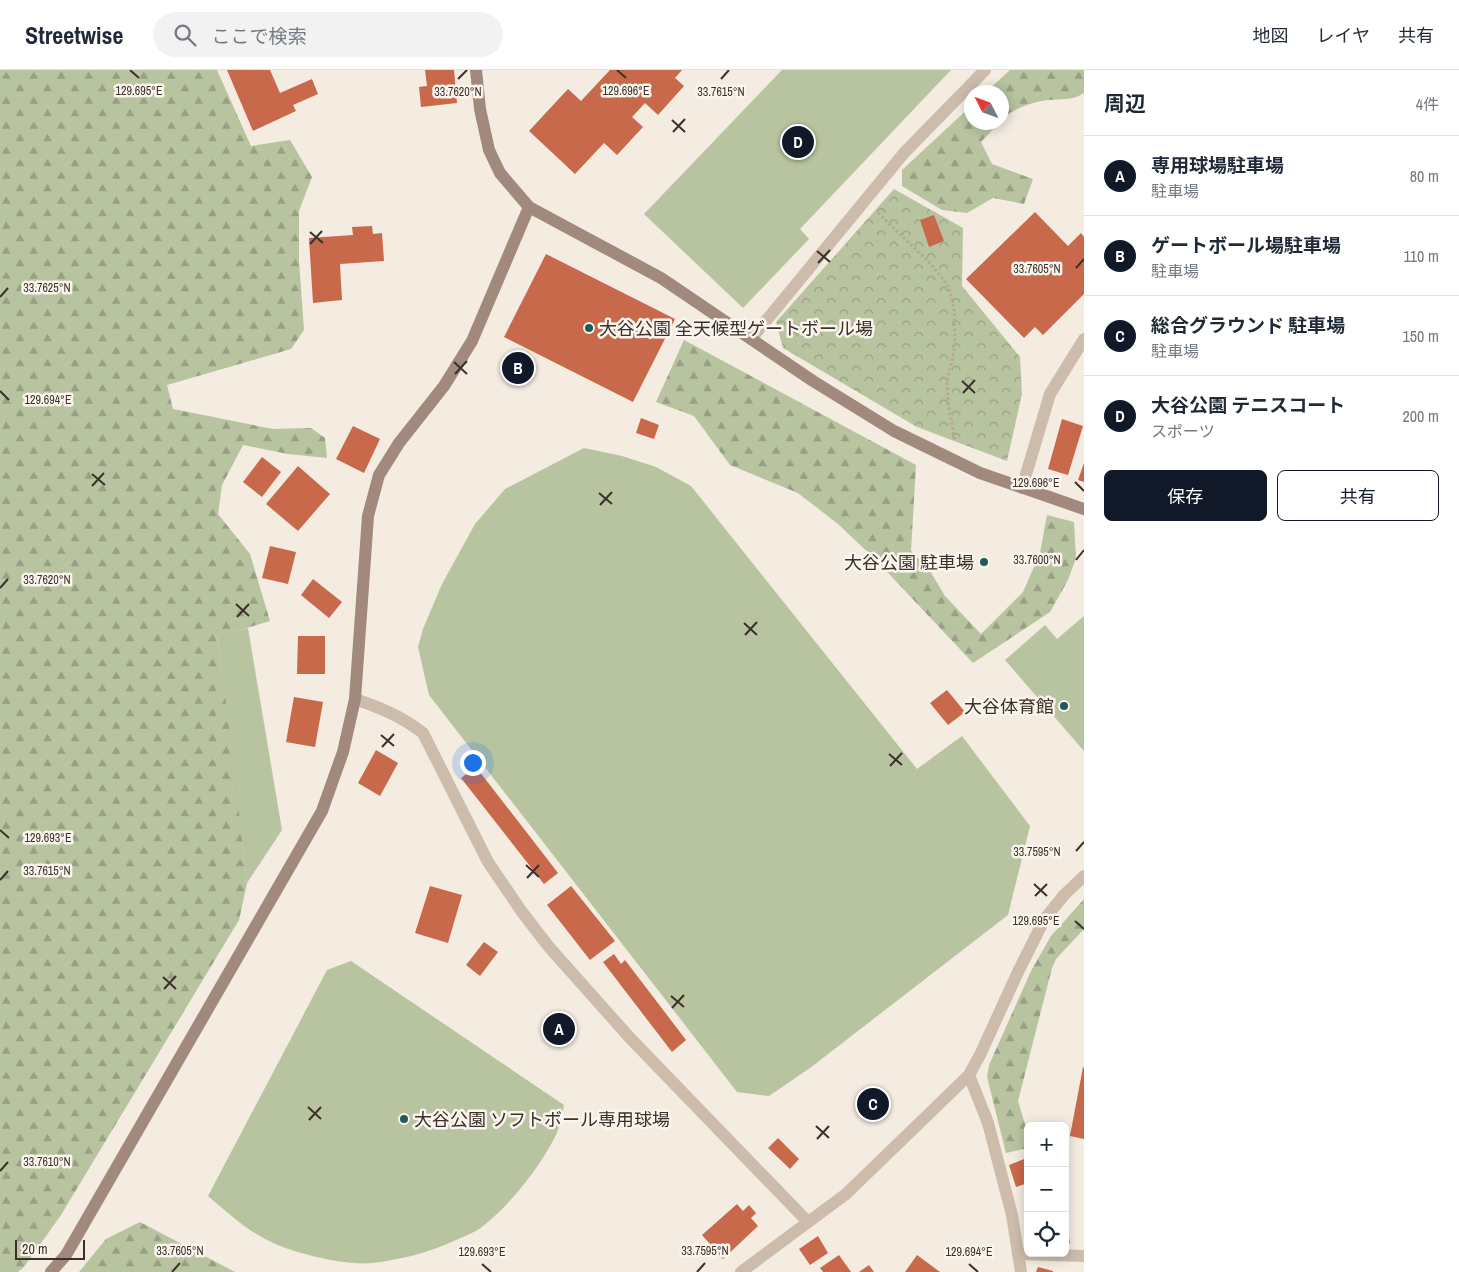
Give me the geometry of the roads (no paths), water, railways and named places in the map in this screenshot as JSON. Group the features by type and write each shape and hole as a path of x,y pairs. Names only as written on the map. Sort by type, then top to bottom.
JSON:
{"street":[{"path":"476,70 480,109 489,150 500,173 529,207 661,278 813,381 894,431 980,473 1084,509"},
{"path":"751,339 904,153 985,70"},
{"path":"51,1272 66,1255 322,811 343,752 356,699 368,516 379,475 399,443 444,386 472,341 529,207"},
{"path":"1022,488 1050,394 1084,339"},
{"path":"356,699 407,720 423,733 488,862 522,912 549,947 630,1038 808,1222"},
{"path":"741,1272 846,1194 970,1075 1044,920 1064,895 1084,876"},
{"path":"970,1075 988,1123 1012,1216 1020,1272"},
{"path":"1018,1254 1084,1256"}],"place":[{"name":"大谷公園 テニスコート","path":"798,142"},
{"name":"大谷公園 全天候型ゲートボール場","path":"589,328"},
{"name":"ゲートボール場駐車場","path":"518,368"},
{"name":"大谷公園 駐車場","path":"984,562"},
{"name":"大谷体育館","path":"1064,706"},
{"name":"専用球場駐車場","path":"559,1029"},
{"name":"総合グラウンド 駐車場","path":"873,1104"},
{"name":"大谷公園 ソフトボール専用球場","path":"404,1119"}]}
